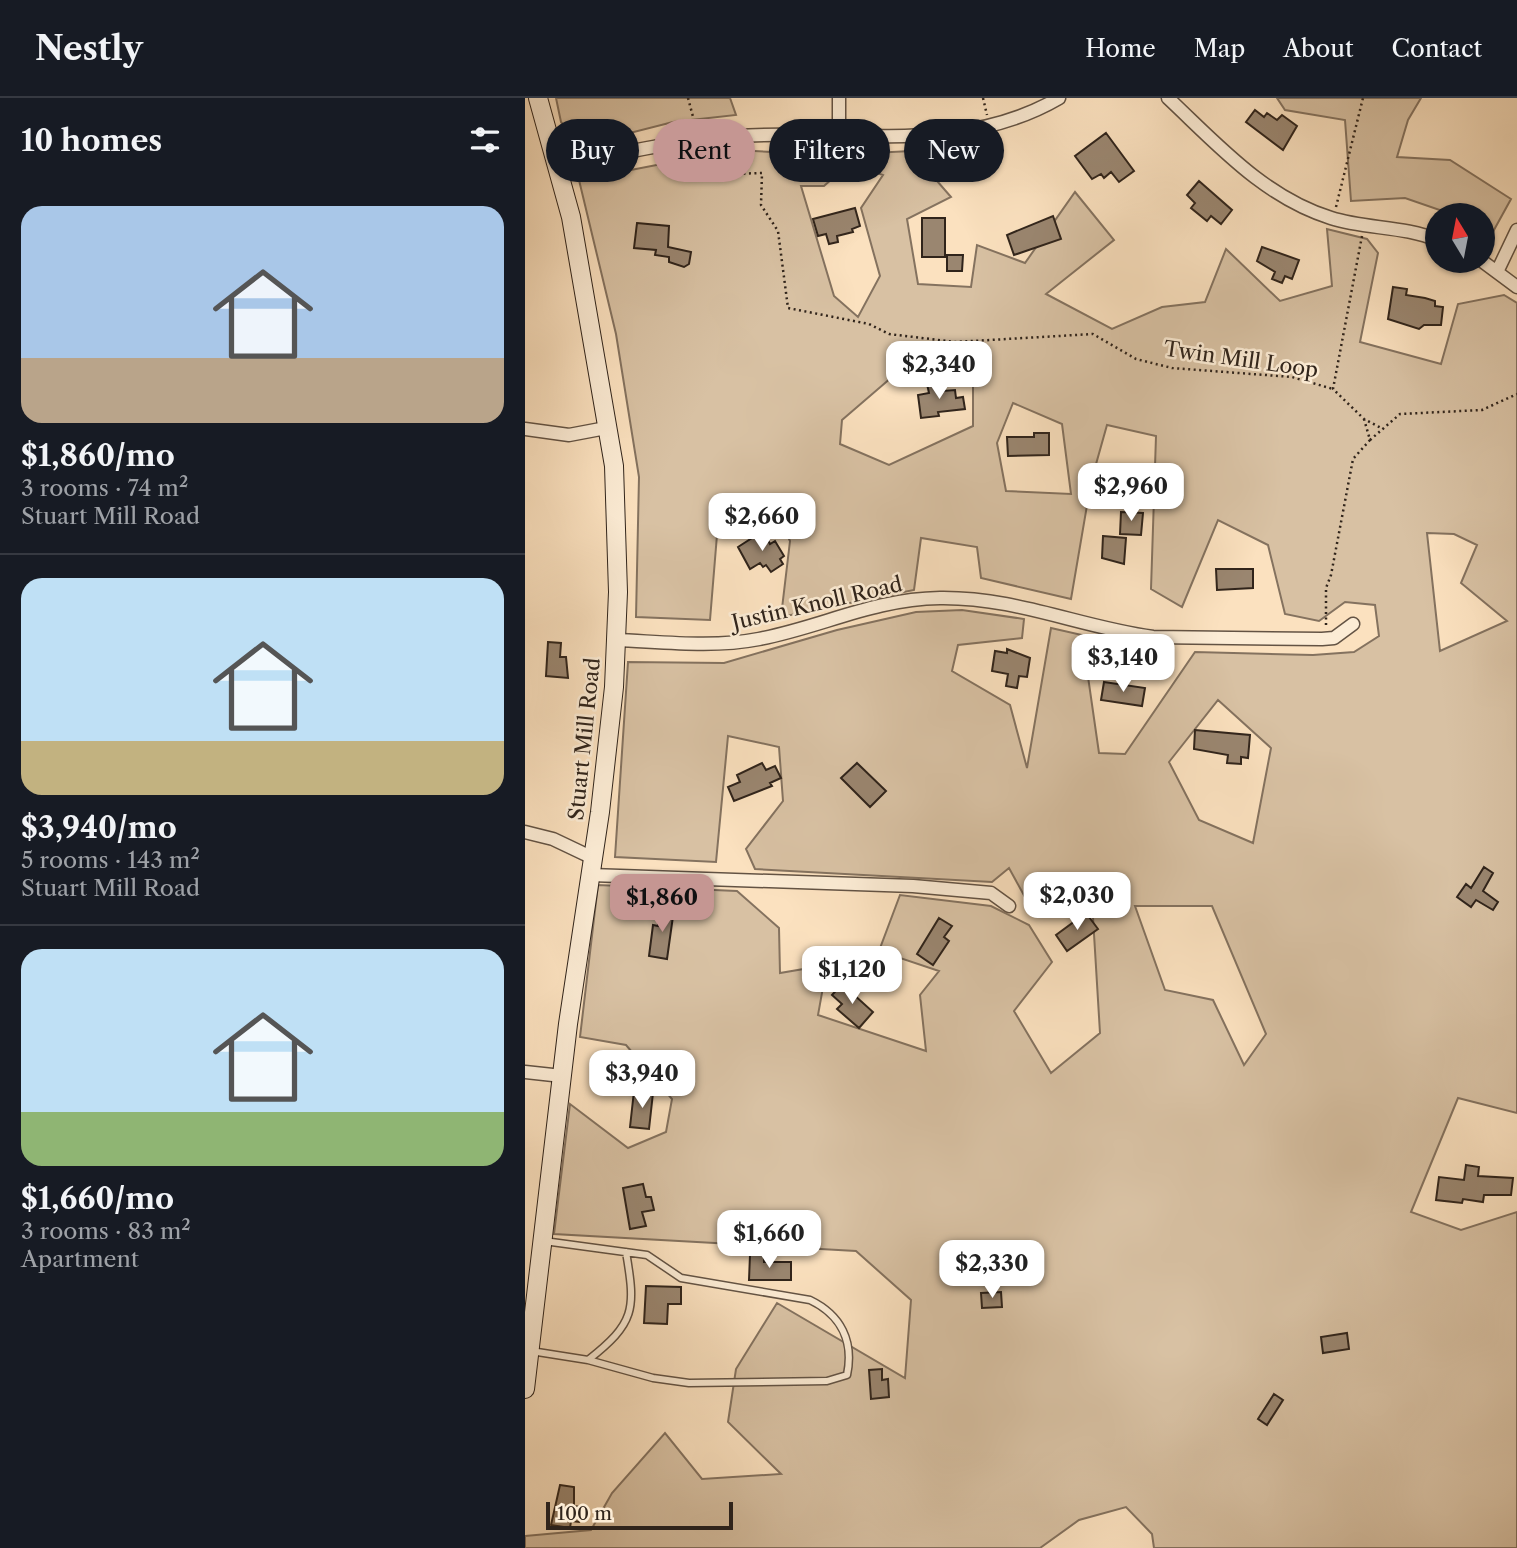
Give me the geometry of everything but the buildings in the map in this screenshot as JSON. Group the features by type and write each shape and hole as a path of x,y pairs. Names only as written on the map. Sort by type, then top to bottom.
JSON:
{"main road":[{"name":"Stuart Mill Road","path":"538,98 546,125"},
{"name":"Stuart Mill Road","path":"525,1389 562,1076 614,687 616,640 614,466 571,217 562,182"}],"street":[{"path":"839,98 839,119"},
{"path":"890,135 966,132 1019,118 1059,98"},
{"path":"1168,98 1263,185 1308,210 1333,219 1425,238"},
{"path":"1517,230 1497,272 1517,287"},
{"path":"525,429 569,435 606,428"},
{"name":"Justin Knoll Road","path":"616,640 734,643 791,631 859,610 938,598 1004,602 1128,634 1153,637 1247,640 1334,638"},
{"path":"1334,638 1353,624"},
{"path":"525,832 554,839 592,867 980,891 1000,898 1009,906"},
{"path":"525,1072 562,1076"}],"lane":[{"path":"530,1351 588,1360 653,1378 689,1383 827,1381 846,1375 851,1354 840,1322 825,1307 810,1300 681,1278 647,1255 542,1241"},
{"path":"588,1360 623,1330 633,1294 626,1252"}],"path":[{"path":"688,98 694,119"},
{"path":"1333,219 1363,98"},
{"name":"Twin Mill Loop","path":"755,173 762,173 761,205 778,231 788,308 869,324 889,334 955,342 1093,334 1136,359 1172,368 1292,377 1333,389"},
{"path":"1364,226 1333,389 1364,419 1383,429"},
{"path":"1334,638 1324,622 1326,588 1334,563 1353,458 1400,414 1482,410 1517,394"},
{"path":"1364,419 1370,440"}],"shaded area":[{"path":"556,98 730,98 736,115 700,119 653,119 653,127 639,131 639,119 560,119"},
{"path":"1277,98 1421,98 1408,120 1397,157 1450,160 1511,199 1495,228 1495,203 1425,205 1405,198 1351,201 1345,120 1285,110"},
{"path":"755,151 769,152 769,182 829,182 824,186 801,186 834,296 858,317 880,276 861,208 878,182 890,182 890,152 904,151 904,182 938,182 951,197 907,219 918,284 971,287 977,245 1025,263 1075,192 1114,240 1046,294 1112,329 1162,307 1205,302 1226,249 1280,301 1332,286 1327,229 1367,239 1378,253 1360,342 1441,364 1458,304 1504,295 1517,303 1517,1113 1458,1098 1411,1212 1461,1230 1517,1212 1517,1548 1154,1548 1152,1534 1126,1507 1079,1520 1040,1548 525,1548 525,1536 591,1530 612,1493 665,1433 702,1479 781,1474 728,1422 736,1369 777,1303 905,1378 911,1300 856,1251 554,1234 570,1104 628,1148 666,1132 672,1099 626,1045 580,1037 598,885 737,891 779,928 780,973 827,965 818,1015 926,1051 920,995 939,971 879,951 900,895 991,906 1029,925 1052,962 1014,1011 1051,1073 1100,1033 1092,901 1026,899 1009,868 992,882 755,869 746,849 783,801 779,747 728,736 716,862 615,857 628,662 724,663 837,630 916,612 962,610 1024,619 1022,638 958,645 952,671 1010,705 1027,768 1051,628 1082,635 1099,753 1125,754 1195,652 1313,655 1354,652 1379,636 1375,605 1345,602 1319,621 1285,614 1268,545 1218,520 1182,607 1151,589 1156,436 1107,425 1091,482 1071,599 981,578 977,547 921,538 914,590 781,617 790,541 773,506 717,535 710,620 636,617 639,477 616,334 579,182 639,182 639,168 653,166 653,182 755,182","holes":["892,377 973,381 973,426 889,465 840,444 842,420","1013,403 1062,424 1071,494 1006,491 997,443","1427,533 1454,534 1477,545 1461,583 1507,621 1440,651","1218,700 1271,748 1253,843 1199,820 1169,762","1135,906 1212,906 1266,1034 1244,1065 1213,1000 1165,990"]}]}
